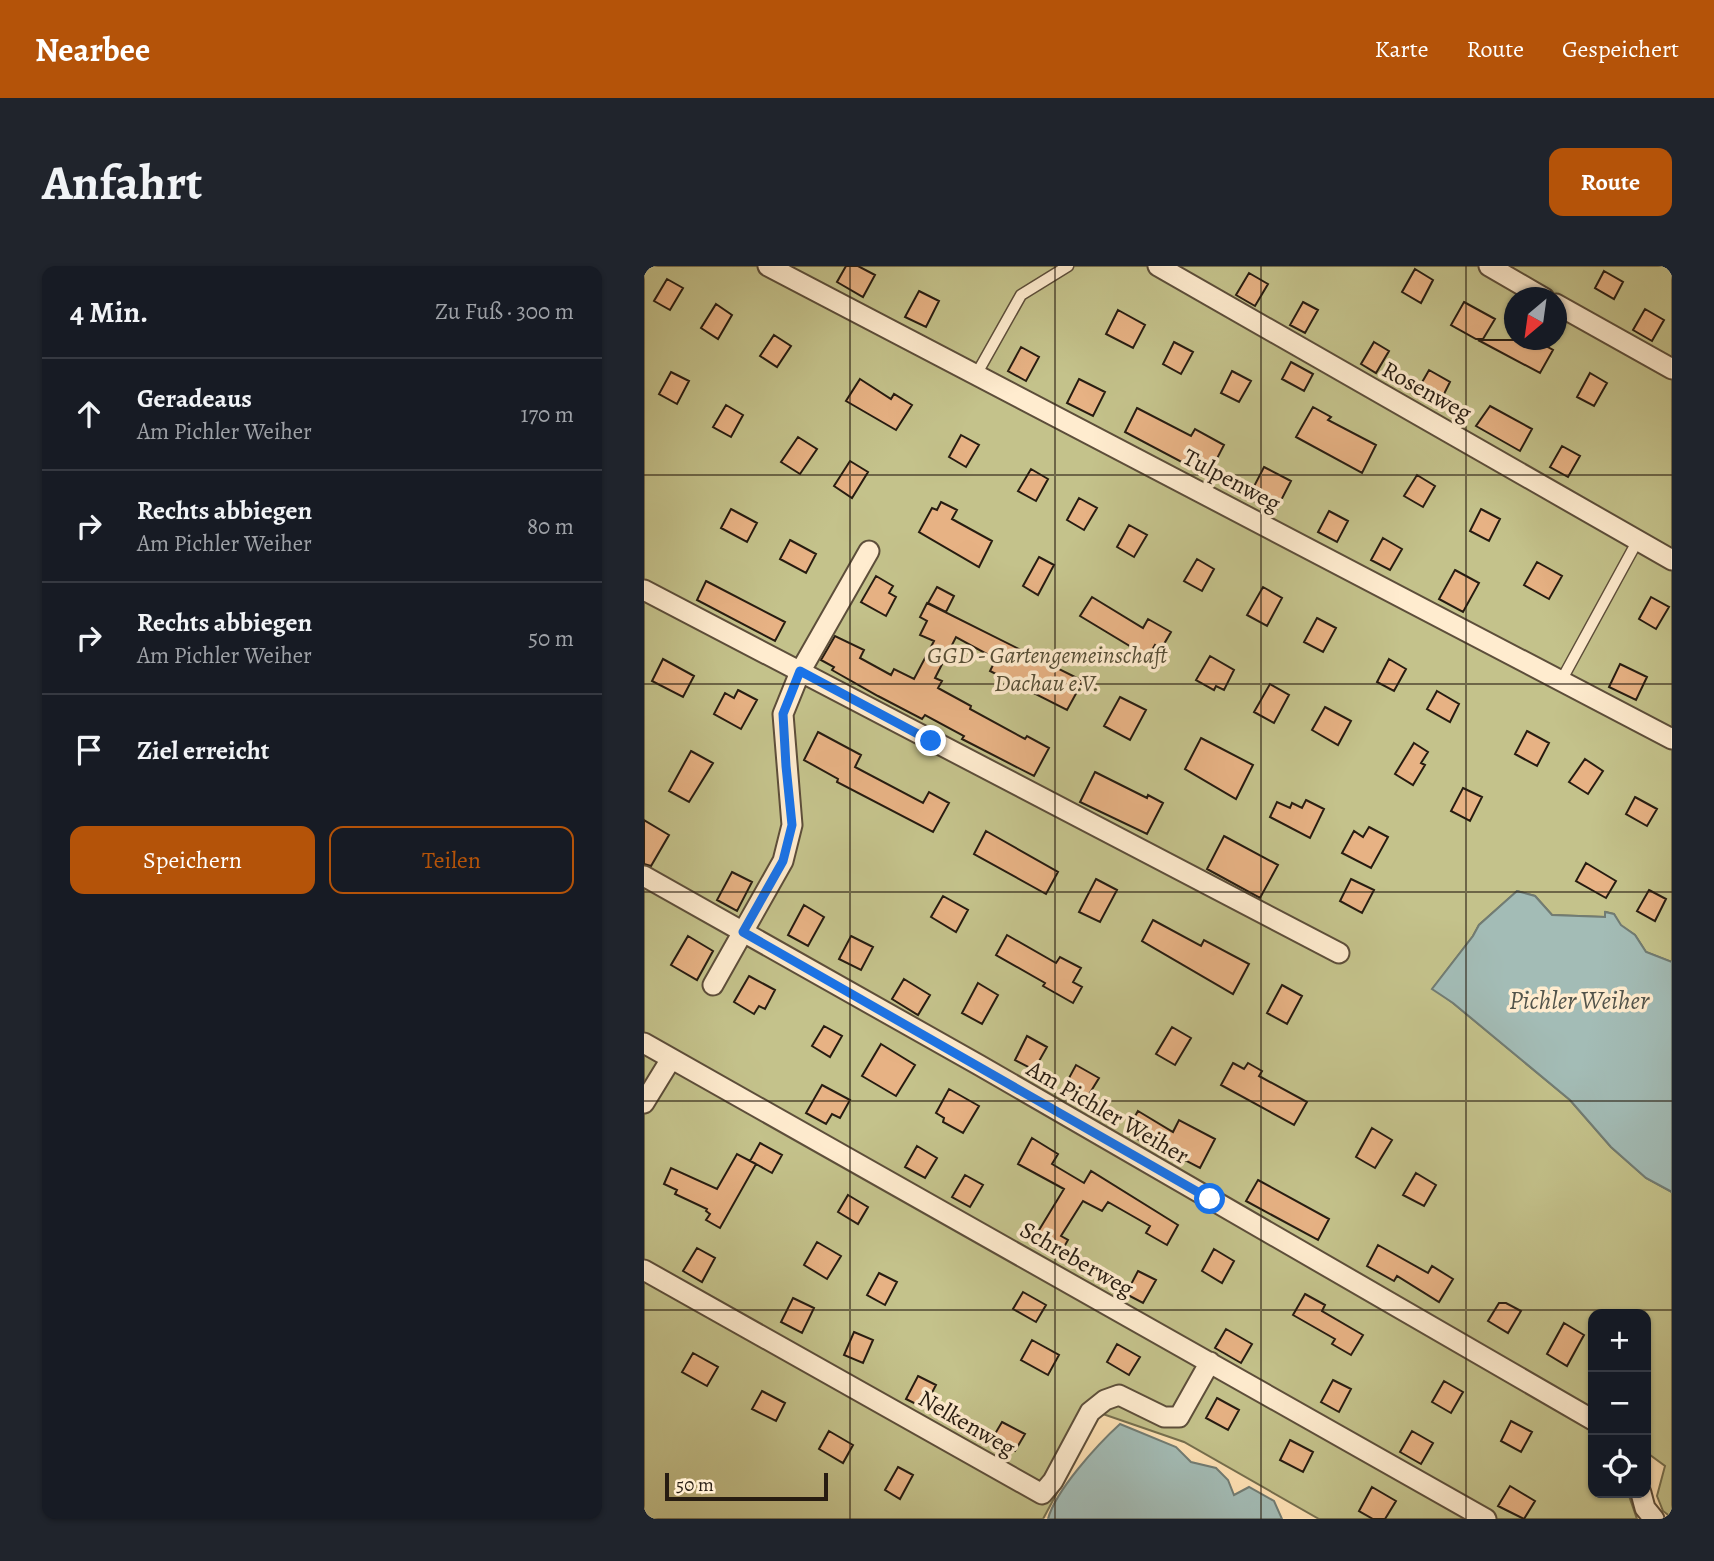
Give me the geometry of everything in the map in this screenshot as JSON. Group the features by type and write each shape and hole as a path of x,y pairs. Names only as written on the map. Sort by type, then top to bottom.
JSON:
{"street":[{"name":"Tulpenweg","path":"768,266 1672,739"},
{"name":"Rosenweg","path":"1157,266 1672,559"},
{"path":"1489,266 1526,287"},
{"path":"1567,310 1672,369"},
{"path":"713,985 783,861 792,825 783,714 800,671 869,551"},
{"path":"644,590 1339,953"},
{"name":"Am Pichler Weiher","path":"644,876 1588,1417"},
{"name":"Schreberweg","path":"644,1043 1486,1519"},
{"path":"644,1103 671,1059"},
{"name":"Nelkenweg","path":"644,1270 1042,1494 1053,1481 1090,1412 1105,1400 1119,1395 1164,1418 1179,1417 1210,1362"},
{"path":"1642,1498 1645,1508 1654,1519"}],"lane":[{"path":"976,375 1021,295 1069,266"},
{"path":"1561,681 1638,540"}],"green space":[{"name":"GGD - Gartengemeinschaft Dachau e.V.","path":"644,266 1672,266 1672,962 1646,952 1635,935 1620,925 1614,914 1606,912 1605,917 1552,915 1535,896 1517,891 1479,925 1433,988 1570,1100 1611,1147 1646,1178 1672,1192 1672,1518 1663,1511 1657,1496 1665,1466 1651,1456 1651,1309 1588,1309 1588,1498 1630,1498 1637,1519 1319,1519 1184,1442 1100,1413 1043,1519 644,1519"}],"water":[{"name":"Pichler Weiher","path":"1517,891 1535,896 1552,915 1605,917 1605,912 1614,914 1621,925 1635,935 1646,952 1672,962 1672,1192 1646,1178 1611,1147 1570,1100 1453,1003 1432,989 1479,925"},
{"path":"1120,1424 1176,1447 1191,1462 1216,1468 1228,1480 1234,1495 1249,1487 1274,1501 1282,1519 1048,1519 1068,1482 1089,1455"}],"building":[{"path":"846,266 858,266 875,275 863,297 837,282"},
{"path":"1415,269 1433,280 1421,303 1402,292"},
{"path":"1604,271 1623,282 1614,299 1595,288"},
{"path":"1249,273 1268,284 1255,306 1236,295"},
{"path":"667,279 683,288 670,310 654,301"},
{"path":"919,291 939,301 926,327 905,317"},
{"path":"1303,302 1318,310 1305,333 1290,325"},
{"path":"1464,302 1495,319 1483,339 1476,339 1451,325"},
{"path":"716,304 732,315 718,339 701,328"},
{"path":"1645,309 1664,320 1652,341 1633,330"},
{"path":"1118,310 1145,325 1133,348 1106,334"},
{"path":"774,335 791,346 777,367 760,356"},
{"path":"1478,340 1504,340 1504,350 1553,350 1540,373"},
{"path":"1174,342 1193,352 1181,374 1163,364"},
{"path":"1374,342 1389,351 1376,373 1361,364"},
{"path":"1021,347 1039,357 1026,381 1008,371"},
{"path":"1291,362 1313,374 1304,391 1282,379"},
{"path":"1429,370 1450,382 1442,398 1438,395 1433,403 1416,393"},
{"path":"1232,371 1251,381 1239,402 1221,393"},
{"path":"671,372 689,381 677,404 659,394"},
{"path":"1590,373 1607,383 1594,406 1577,397"},
{"path":"860,379 891,399 894,394 912,405 896,430 846,401"},
{"path":"1079,379 1105,392 1093,416 1067,403"},
{"path":"726,405 743,415 731,437 713,427"},
{"path":"1490,406 1532,429 1520,451 1476,426"},
{"path":"1313,407 1331,417 1328,420 1376,445 1362,473 1296,437"},
{"path":"1137,408 1191,436 1195,429 1224,445 1208,476 1125,432"},
{"path":"961,435 979,445 966,467 949,457"},
{"path":"798,437 817,449 800,474 781,462"},
{"path":"1562,446 1580,456 1568,477 1550,467"},
{"path":"850,461 868,472 852,498 834,486"},
{"path":"1264,467 1291,481 1275,512 1248,498"},
{"path":"1031,469 1048,479 1036,501 1018,491"},
{"path":"1417,475 1435,486 1423,507 1404,496"},
{"path":"1079,498 1097,508 1084,530 1067,520"},
{"path":"941,502 957,510 952,519 992,541 979,567 919,532 932,508 937,510"},
{"path":"731,509 757,523 747,542 721,528"},
{"path":"1481,509 1500,519 1489,541 1470,531"},
{"path":"1329,511 1348,521 1337,542 1318,532"},
{"path":"1129,525 1147,535 1134,557 1117,547"},
{"path":"1383,538 1402,549 1390,570 1371,560"},
{"path":"790,540 816,554 806,573 780,559"},
{"path":"1039,557 1054,565 1038,595 1023,586"},
{"path":"1197,559 1214,569 1202,591 1184,581"},
{"path":"1537,562 1562,576 1549,599 1524,585"},
{"path":"1455,570 1479,583 1463,612 1439,599"},
{"path":"876,576 893,586 889,593 896,597 886,616 861,602"},
{"path":"706,581 785,622 775,641 697,600"},
{"path":"937,587 954,596 946,612 928,603"},
{"path":"1263,587 1282,598 1267,626 1247,615"},
{"path":"1092,597 1143,628 1148,619 1171,632 1161,649 1155,645 1149,655 1145,652 1143,654 1080,616"},
{"path":"1651,597 1669,607 1656,629 1639,619"},
{"path":"927,603 1083,681 1067,710 990,671 996,659 956,637 935,678 942,681 938,688 1025,739 1027,736 1049,748 1034,776 962,739 964,736 925,715 922,719 878,696 832,670 834,667 821,660 835,636 864,650 860,658 891,675 894,669 914,679 934,641 920,635 927,621 920,617"},
{"path":"1317,618 1336,628 1323,652 1304,642"},
{"path":"1210,656 1234,670 1224,690 1216,686 1214,690 1196,680"},
{"path":"663,659 694,676 683,697 652,681"},
{"path":"1389,659 1406,669 1394,691 1377,682"},
{"path":"1620,664 1647,677 1636,700 1609,687"},
{"path":"1270,684 1289,695 1274,723 1254,712"},
{"path":"738,690 757,700 741,729 714,714 725,693 734,698"},
{"path":"1437,691 1459,704 1450,722 1427,709"},
{"path":"1120,697 1146,710 1130,740 1104,726"},
{"path":"1325,707 1351,721 1338,745 1312,730"},
{"path":"1527,731 1549,743 1537,766 1515,754"},
{"path":"818,732 861,755 855,767 923,803 929,792 949,803 933,832 837,782 838,779 804,760"},
{"path":"1201,738 1253,765 1236,799 1185,769"},
{"path":"1414,743 1428,752 1421,763 1425,765 1413,785 1395,774"},
{"path":"691,751 713,763 689,802 669,791"},
{"path":"1585,759 1603,771 1588,794 1569,782"},
{"path":"1095,772 1163,803 1147,834 1080,802"},
{"path":"1463,788 1482,797 1470,821 1451,811"},
{"path":"1635,797 1657,809 1647,826 1626,814"},
{"path":"1306,800 1324,809 1310,838 1270,817 1277,802 1290,808 1292,803 1302,808"},
{"path":"644,820 669,835 651,866 644,864"},
{"path":"1369,827 1388,837 1371,868 1342,853 1354,831 1363,837"},
{"path":"986,831 1058,872 1046,894 974,854"},
{"path":"1224,836 1278,865 1260,898 1207,869"},
{"path":"1586,863 1616,881 1606,898 1576,881"},
{"path":"732,872 752,882 737,911 717,900"},
{"path":"1096,879 1117,890 1100,922 1079,912"},
{"path":"1351,879 1374,890 1362,913 1340,901"},
{"path":"1649,890 1666,899 1655,921 1637,911"},
{"path":"943,896 968,910 956,932 931,917"},
{"path":"804,905 824,917 808,946 788,935"},
{"path":"1153,920 1201,946 1204,940 1249,964 1233,994 1142,941"},
{"path":"1007,935 1056,963 1060,957 1081,968 1073,982 1082,987 1073,1003 1043,986 1045,983 996,955"},
{"path":"688,936 713,951 697,980 671,965"},
{"path":"851,936 873,947 861,970 839,959"},
{"path":"749,976 775,990 765,1009 759,1006 754,1014 734,1002"},
{"path":"904,979 930,995 918,1015 892,999"},
{"path":"978,983 998,995 982,1024 962,1013"},
{"path":"1282,985 1302,996 1287,1024 1267,1013"},
{"path":"824,1026 842,1036 830,1057 812,1046"},
{"path":"1172,1027 1191,1038 1175,1065 1156,1054"},
{"path":"1027,1036 1047,1047 1034,1070 1015,1060"},
{"path":"881,1044 915,1065 896,1096 862,1076"},
{"path":"1233,1063 1244,1069 1248,1063 1262,1071 1259,1076 1307,1102 1294,1125 1221,1085"},
{"path":"1076,1065 1099,1078 1085,1101 1063,1089"},
{"path":"822,1085 850,1100 840,1118 832,1114 826,1124 806,1113"},
{"path":"949,1089 979,1106 963,1133 943,1122 944,1118 936,1113"},
{"path":"1138,1111 1173,1132 1179,1120 1215,1139 1200,1168 1156,1145 1154,1149 1126,1132"},
{"path":"1372,1128 1392,1140 1375,1168 1356,1157"},
{"path":"1032,1138 1058,1154 1052,1164 1084,1183 1091,1171 1178,1225 1167,1245 1146,1233 1150,1226 1108,1202 1102,1211 1083,1201 1061,1236 1068,1240 1059,1256 1033,1240 1064,1189 1018,1164"},
{"path":"760,1143 782,1155 772,1173 756,1164 720,1228 706,1220 710,1214 707,1209 675,1194 677,1190 664,1184 671,1168 717,1189 737,1154 750,1161"},
{"path":"917,1146 937,1158 925,1178 905,1167"},
{"path":"1416,1173 1436,1185 1424,1206 1403,1195"},
{"path":"965,1175 983,1185 970,1207 952,1197"},
{"path":"1258,1180 1329,1219 1318,1240 1246,1201"},
{"path":"848,1195 868,1207 858,1224 838,1212"},
{"path":"817,1242 841,1256 827,1279 804,1265"},
{"path":"1378,1245 1428,1273 1432,1266 1453,1279 1439,1302 1397,1276 1394,1281 1367,1266"},
{"path":"697,1248 715,1258 702,1282 683,1271"},
{"path":"1214,1249 1234,1261 1222,1283 1202,1271"},
{"path":"1138,1271 1156,1280 1143,1303 1126,1294"},
{"path":"879,1273 897,1282 885,1305 867,1295"},
{"path":"1023,1292 1046,1305 1036,1322 1013,1309"},
{"path":"1305,1294 1325,1305 1322,1311 1363,1335 1351,1355 1332,1344 1335,1339 1293,1315"},
{"path":"793,1298 814,1308 802,1333 781,1322"},
{"path":"1499,1303 1506,1303 1521,1311 1508,1333 1488,1321"},
{"path":"1564,1323 1584,1335 1567,1366 1547,1354"},
{"path":"1226,1329 1252,1344 1241,1363 1215,1348"},
{"path":"854,1332 873,1340 863,1363 844,1355"},
{"path":"1032,1340 1059,1355 1048,1375 1021,1360"},
{"path":"1117,1344 1140,1357 1129,1375 1107,1362"},
{"path":"693,1353 718,1367 707,1386 682,1372"},
{"path":"918,1376 936,1385 924,1408 906,1399"},
{"path":"1333,1380 1351,1389 1339,1412 1321,1402"},
{"path":"1444,1381 1463,1392 1451,1413 1432,1402"},
{"path":"762,1391 785,1403 776,1421 752,1409"},
{"path":"1217,1398 1239,1410 1228,1430 1206,1418"},
{"path":"1511,1421 1532,1432 1521,1452 1501,1441"},
{"path":"1002,1422 1025,1434 1015,1451 992,1439"},
{"path":"829,1431 853,1445 843,1463 819,1449"},
{"path":"1412,1431 1433,1443 1421,1464 1400,1452"},
{"path":"1290,1440 1313,1452 1303,1472 1280,1460"},
{"path":"898,1467 913,1475 900,1499 885,1490"},
{"path":"1510,1486 1535,1501 1524,1519 1498,1506"},
{"path":"1372,1487 1396,1501 1385,1519 1373,1519 1359,1511"}],"route":[{"path":"931,741 800,671 783,714 792,825 783,861 743,932 1210,1199"}]}
